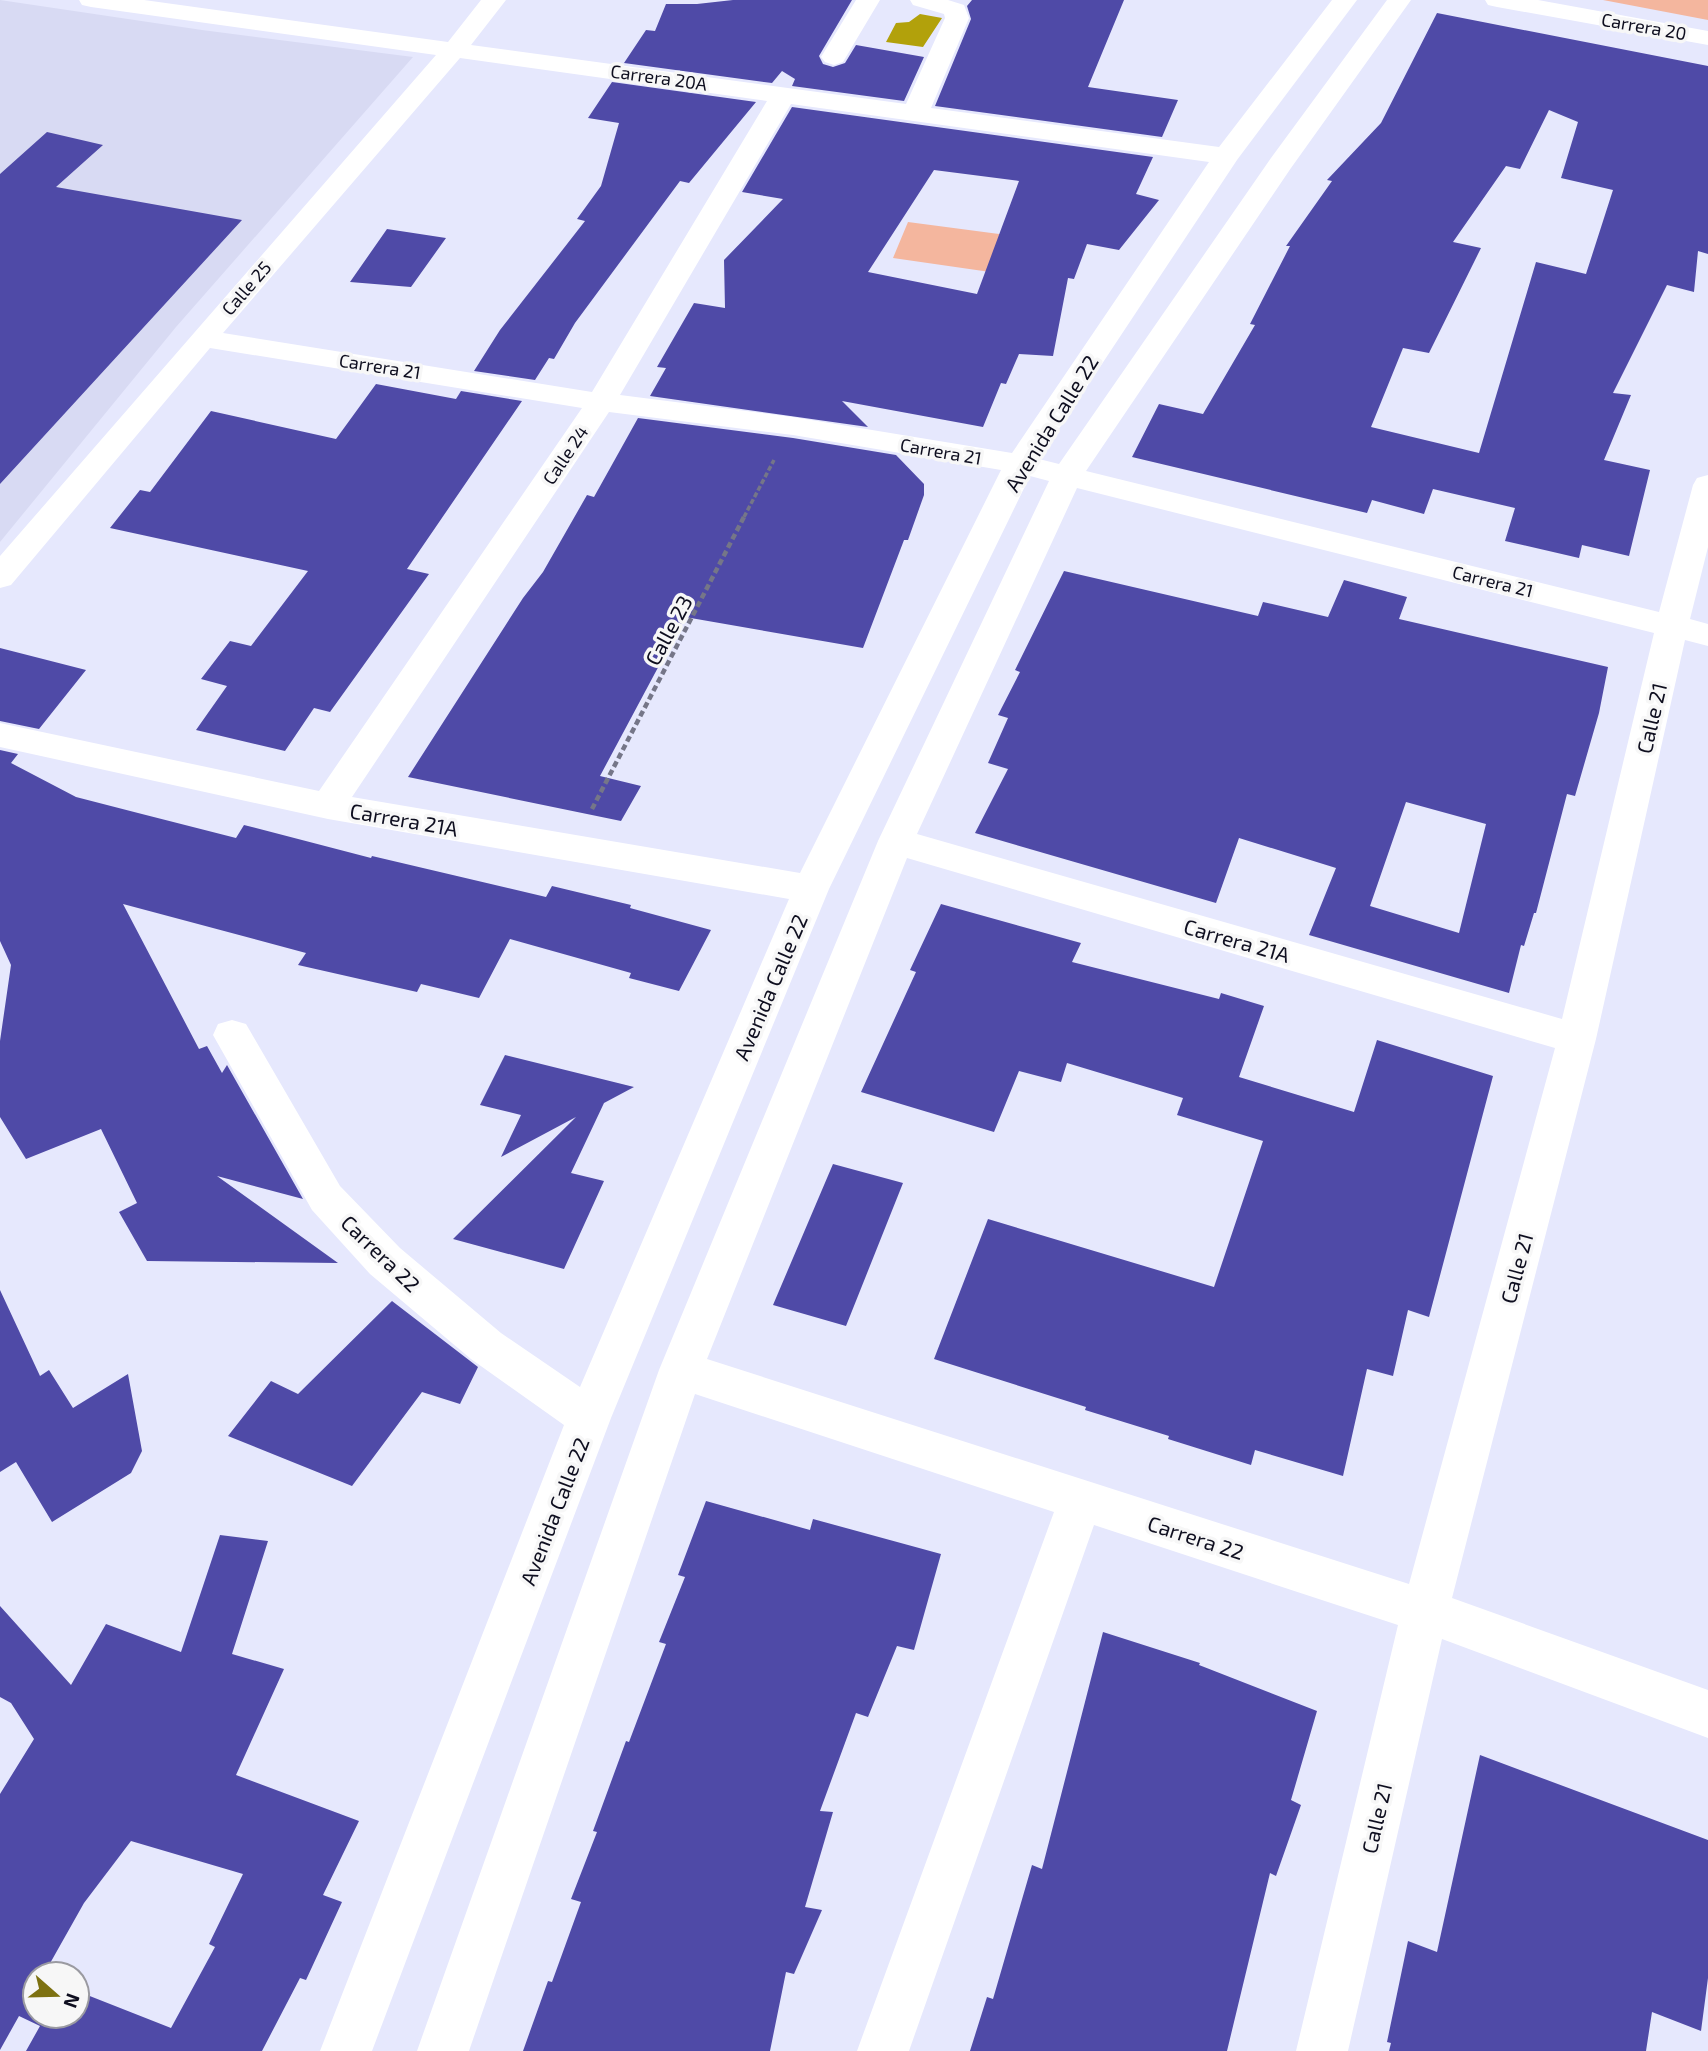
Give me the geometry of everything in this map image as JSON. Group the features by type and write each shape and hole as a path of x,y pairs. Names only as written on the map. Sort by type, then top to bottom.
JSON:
{"street":[{"name":"Carrera 20A","path":"91,0 1226,156"},
{"name":"Calle 25","path":"0,577 203,338 455,49 494,0"},
{"path":"834,57 868,0"},
{"path":"916,113 957,18 955,10 922,0"},
{"name":"Avenida Calle 22","path":"346,2051 589,1419 811,889 1020,464 1226,156 1345,0"},
{"name":"Avenida Calle 22","path":"443,2051 681,1370 896,841 1068,474 1280,164 1399,0"},
{"name":"Carrera 20","path":"1497,0 1708,38"},
{"name":"Calle 24","path":"328,806 601,402 785,94"},
{"name":"Carrera 21","path":"203,338 601,402 793,426 1020,464 1690,630"},
{"name":"Calle 21","path":"1322,2051 1425,1611 1577,1039 1690,630 1708,485"},
{"name":"Carrera 21A","path":"0,735 328,806 811,889"},
{"name":"Carrera 21A","path":"896,841 1577,1039"},
{"name":"Carrera 22","path":"232,1035 326,1198 384,1261 486,1346 589,1419"},
{"name":"Carrera 22","path":"681,1370 1425,1611 1708,1714"},
{"path":"883,2051 1081,1500"}],"path":[{"name":"Calle 23","path":"571,848 793,426"}],"shaded area":[{"path":"0,0 202,30 413,57 176,327 0,542"},
{"path":"1603,0 1708,0 1708,20"},
{"path":"920,14 942,18 923,47 886,42 896,23 909,22"},
{"path":"908,222 1022,237 1004,274 893,258"}],"building":[{"path":"733,0 852,0 819,56 823,64 833,67 845,63 856,45 924,57 904,101 792,86 795,79 782,71 772,83 624,63 646,30 655,31 666,4"},
{"path":"972,0 1124,0 1088,87 1178,100 1162,137 935,106 971,19 967,6"},
{"path":"1437,13 1708,66 1708,254 1698,251 1694,292 1667,285 1613,393 1631,395 1604,460 1650,470 1629,556 1582,545 1579,558 1505,541 1515,508 1433,489 1424,514 1372,500 1367,513 1132,457 1159,404 1203,414 1255,325 1250,324 1290,246 1286,246 1332,181 1327,180 1381,123","holes":["1549,110 1578,122 1561,178 1613,190 1586,274 1536,262 1479,453 1371,427 1403,348 1429,353 1481,248 1453,242 1506,166 1520,169"]},
{"path":"612,82 756,102 689,183 680,181 575,323 554,359 549,358 535,380 474,371 500,330 585,221 577,219 601,186 619,123 588,118"},
{"path":"792,107 1153,157 1136,194 1159,200 1119,250 1087,244 1074,279 1068,278 1053,356 1019,354 1006,384 1001,383 983,427 842,401 868,427 650,396 666,368 657,367 694,303 725,308 724,260 783,199 742,192","holes":["934,170 1019,181 977,294 868,272"]},
{"path":"47,132 103,145 56,187 242,220 0,484 0,174"},
{"path":"387,229 446,238 411,287 350,282"},
{"path":"376,384 456,399 461,391 522,401 407,569 429,574 330,712 314,708 285,751 196,730 227,686 201,679 230,641 251,646 308,571 110,528 140,490 150,492 211,411 336,439"},
{"path":"638,418 793,438 896,455 924,484 924,495 863,648 685,617 600,776 641,786 621,821 408,777 523,598 543,572 587,495 594,497"},
{"path":"1064,571 1258,616 1263,602 1328,617 1344,580 1407,597 1399,619 1608,667 1599,713 1575,796 1567,794 1536,913 1524,946 1521,945 1509,993 1309,935 1336,868 1239,838 1216,903 975,833 1008,769 988,763 1008,718 998,715 1020,672 1015,670","holes":["1406,802 1486,824 1459,933 1370,906"]},
{"path":"0,648 86,670 39,729 0,721"},
{"path":"0,750 18,754 11,763 76,797 236,838 244,825 371,858 372,856 546,897 552,886 631,905 630,908 711,930 679,991 629,978 631,973 510,939 479,998 421,984 417,992 298,965 306,953 123,904 199,1049 207,1046 222,1073 227,1065 303,1199 217,1176 338,1263 147,1261 119,1212 137,1203 101,1129 26,1159 0,1117 0,1041 11,965 0,941"},
{"path":"941,904 1081,943 1072,962 1219,999 1221,993 1264,1006 1239,1077 1354,1112 1377,1040 1493,1076 1429,1317 1408,1310 1393,1376 1367,1369 1343,1476 1255,1450 1251,1465 1085,1410 1086,1407 934,1359 988,1219 1214,1287 1263,1141 1177,1115 1183,1098 1067,1063 1061,1082 1019,1071 994,1132 861,1092 916,972 910,970"},
{"path":"505,1055 634,1087 604,1103 571,1173 604,1181 564,1269 453,1239 576,1117 501,1157 521,1115 480,1105"},
{"path":"833,1164 903,1183 846,1326 773,1305"},
{"path":"0,1290 40,1376 49,1370 73,1408 128,1374 142,1451 131,1473 52,1522 16,1462 0,1472"},
{"path":"392,1301 478,1367 460,1404 422,1392 352,1486 228,1436 271,1381 298,1394"},
{"path":"706,1501 810,1530 813,1519 941,1554 914,1650 897,1646 868,1717 856,1713 820,1811 833,1812 805,1907 822,1910 794,1974 786,1972 770,2051 523,2051 581,1902 571,1899 597,1832 593,1831 626,1741 629,1742 666,1644 659,1642 685,1577 678,1575"},
{"path":"220,1535 268,1541 232,1654 284,1669 236,1775 359,1821 323,1895 342,1902 306,1980 300,1978 262,2051 26,2051 38,2030 91,2030 91,1997 171,2028 215,1947 209,1944 243,1874 131,1841 84,1903 52,1960 21,1960 21,2017 19,2016 0,2050 0,1794 34,1739 11,1703 0,1697 0,1606 71,1685 106,1624 181,1652"},
{"path":"1103,1632 1200,1663 1199,1665 1317,1711 1291,1800 1301,1805 1276,1876 1270,1873 1227,2051 970,2051 987,1997 993,1999 1032,1865 1042,1869"},
{"path":"1480,1755 1708,1840 1708,1978 1701,2031 1652,2012 1646,2051 1389,2051 1391,2043 1387,2042 1408,1941 1437,1952"}]}
